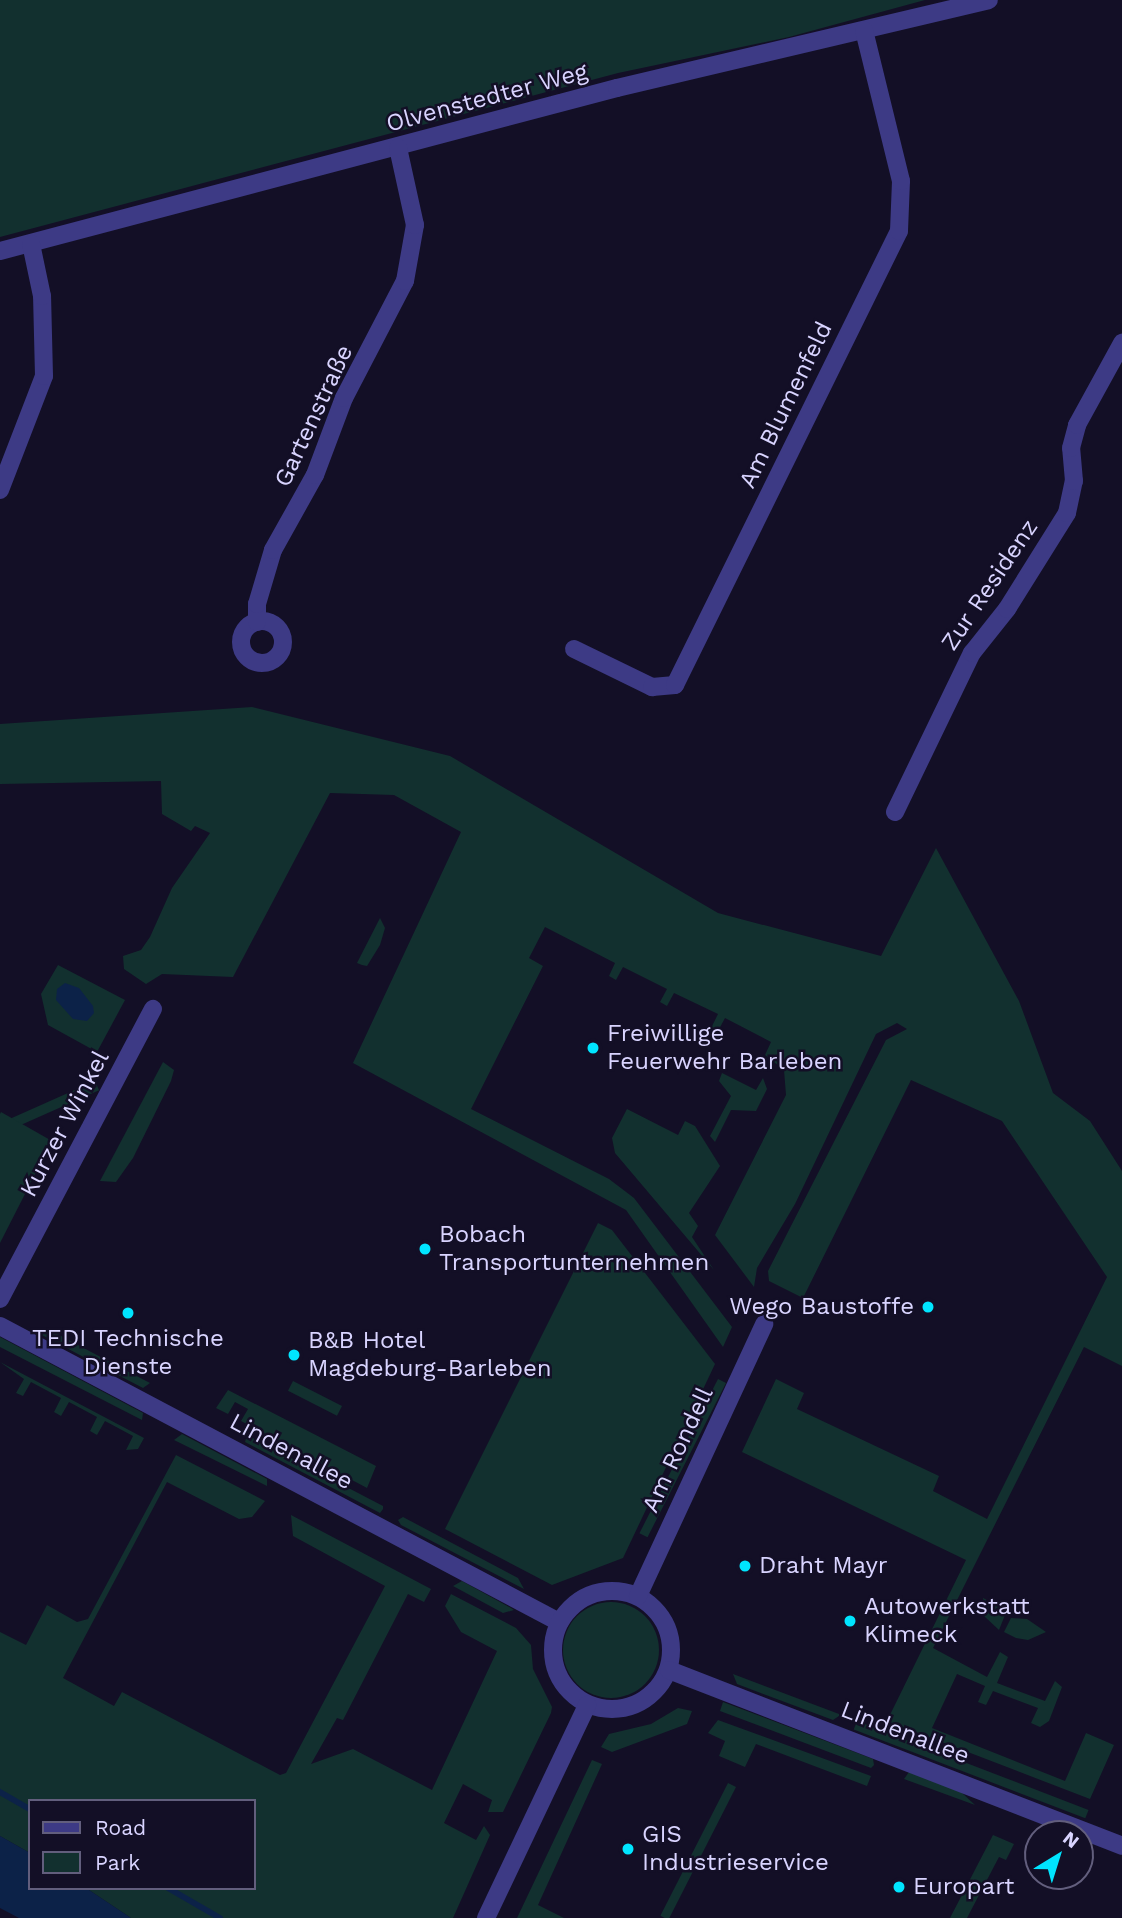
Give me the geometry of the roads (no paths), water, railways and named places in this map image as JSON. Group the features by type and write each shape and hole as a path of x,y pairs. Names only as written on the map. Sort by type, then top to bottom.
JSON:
{"street":[{"name":"Olvenstedter Weg","path":"0,251 617,88 989,0"},
{"name":"Am Blumenfeld","path":"574,649 652,687 675,685 899,231 901,181 864,30"},
{"name":"Gartenstraße","path":"257,622 257,604 272,550 316,475 344,398 405,281 415,225 398,148"},
{"path":"0,490 44,376 41,296 31,244"},
{"name":"Zur Residenz","path":"895,813 972,653 1007,609 1067,513 1074,481 1071,447 1077,425 1122,343"},
{"name":"Kurzer Winkel","path":"0,1299 153,1009"},
{"name":"Am Rondell","path":"638,1596 764,1324"},
{"name":"Lindenallee","path":"0,1326 559,1622"},
{"path":"620,1591 638,1596 656,1609 667,1627 672,1648 669,1670 656,1691 636,1705 612,1710 587,1705 567,1690 555,1669 552,1645 559,1622 570,1607 593,1594 620,1591"},
{"name":"Lindenallee","path":"669,1670 1122,1846"},
{"path":"486,1918 587,1705"}],"water":[{"path":"65,983 79,988 93,1006 94,1013 87,1021 73,1019 56,1000 57,989"},
{"path":"0,1836 28,1852 28,1890 89,1890 131,1918 19,1918 0,1908"}],"waterway":[{"path":"0,1792 28,1808"},
{"path":"171,1890 220,1918"}],"place":[{"name":"Freiwillige Feuerwehr Barleben","path":"593,1048"},
{"name":"Bobach Transportunternehmen","path":"425,1249"},
{"name":"Wego Baustoffe","path":"928,1307"},
{"name":"TEDI Technische Dienste","path":"128,1313"},
{"name":"B&B Hotel Magdeburg-Barleben","path":"294,1355"},
{"name":"Draht Mayr","path":"745,1566"},
{"name":"Autowerkstatt Klimeck","path":"850,1621"},
{"name":"GIS Industrieservice","path":"628,1849"},
{"name":"Europart","path":"899,1887"}]}
